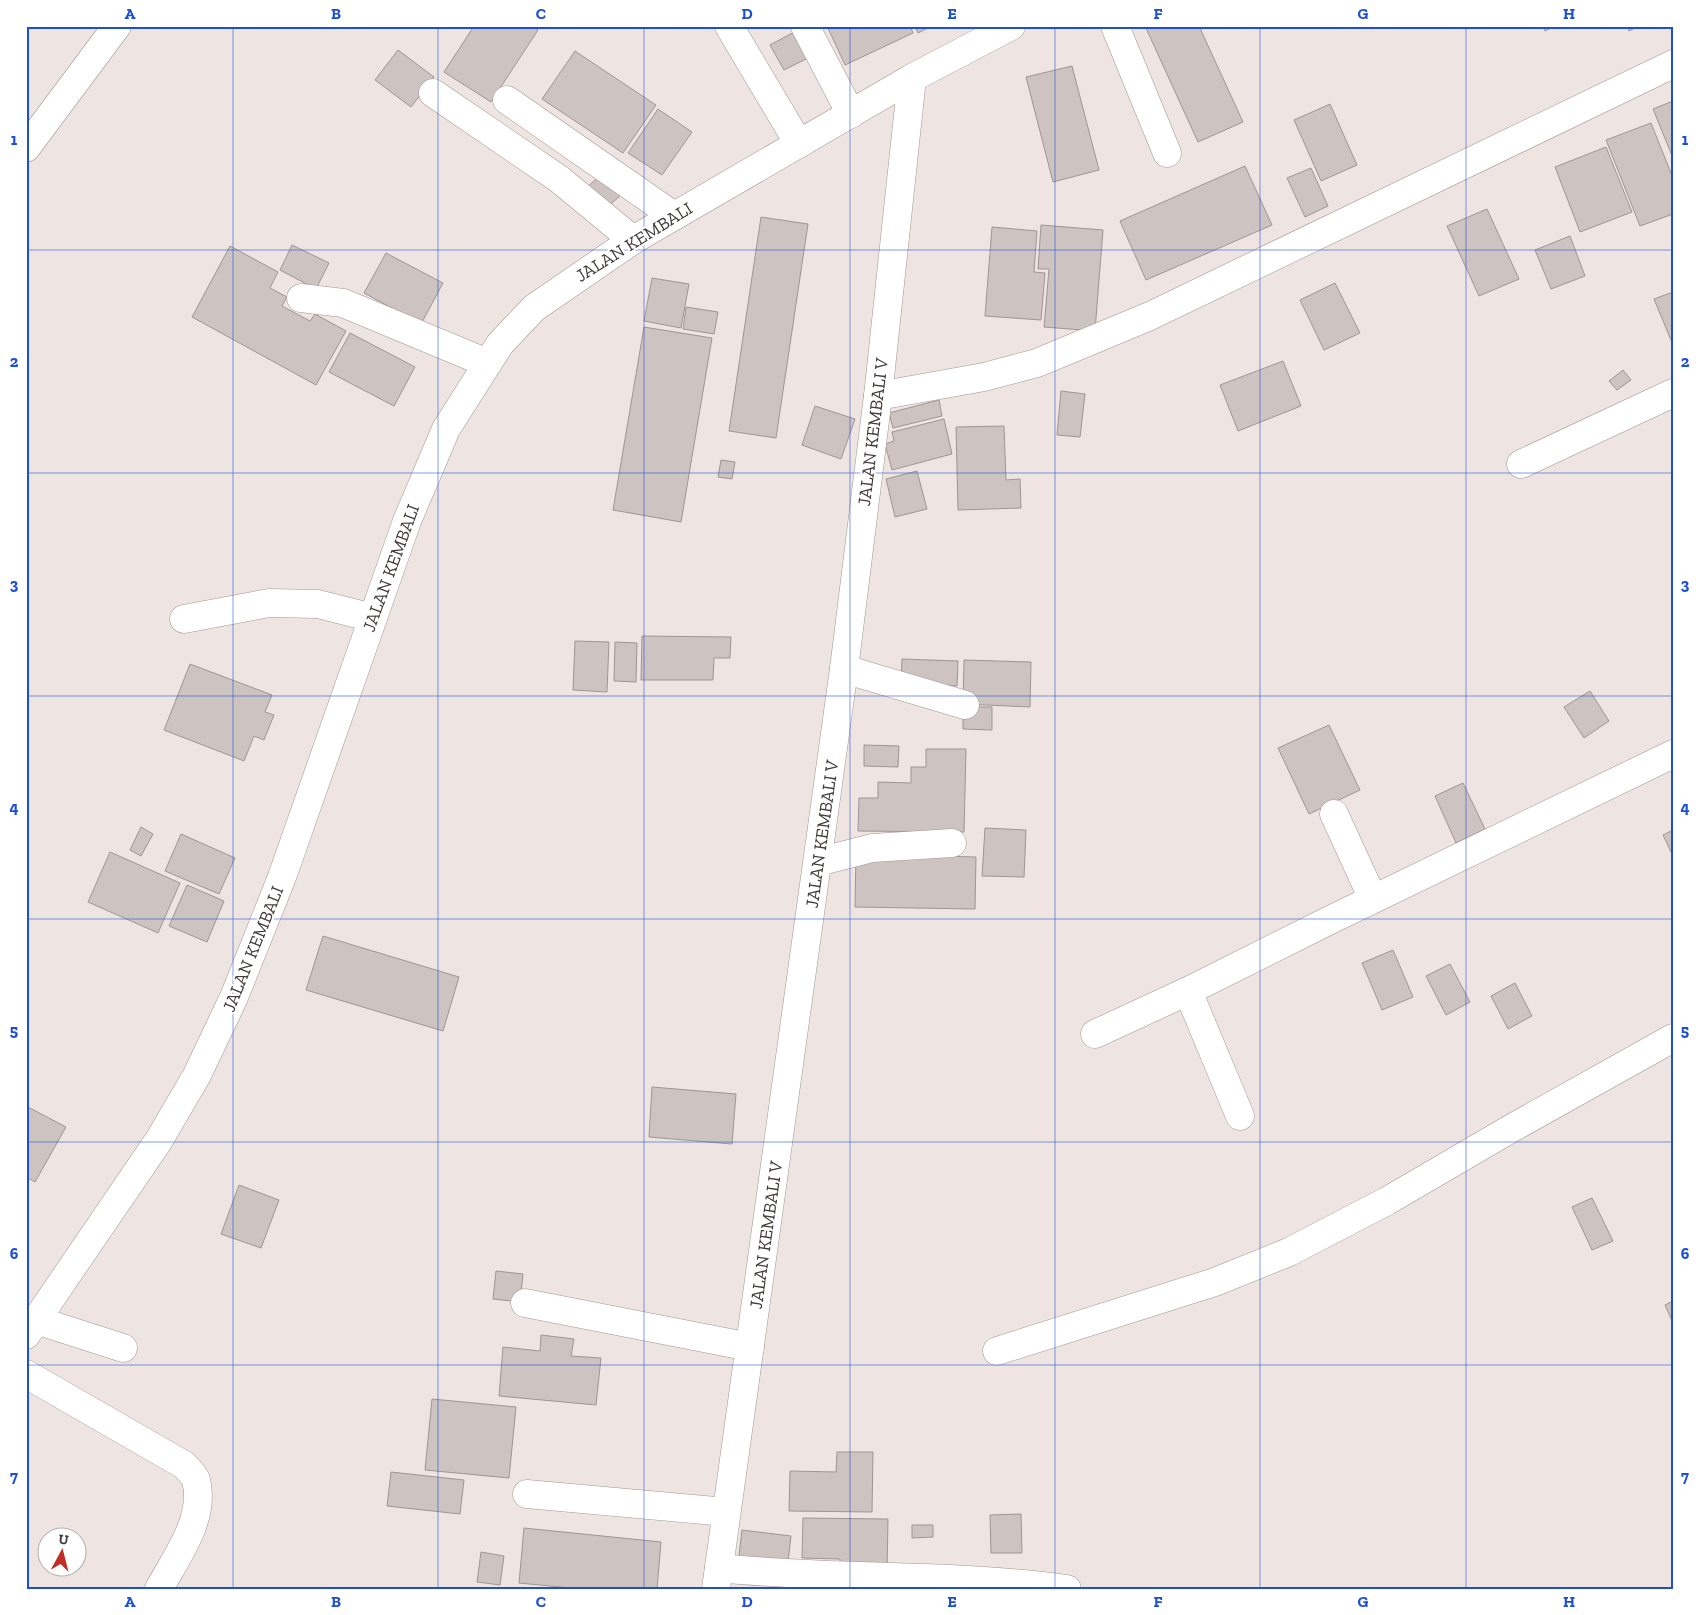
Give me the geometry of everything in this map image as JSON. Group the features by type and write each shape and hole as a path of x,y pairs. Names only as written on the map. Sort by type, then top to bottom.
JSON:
{"street":[{"path":"26,148 117,26"},
{"path":"729,26 799,144"},
{"path":"805,26 851,114"},
{"name":"JALAN KEMBALI","path":"31,1327 159,1140 198,1075 234,997 282,877 407,521 446,429 500,344 534,308 633,240 912,78 1011,26"},
{"path":"1115,26 1167,153"},
{"path":"878,396 984,377 1037,363 1150,316 1673,64"},
{"name":"JALAN KEMBALI V","path":"718,1578 844,669 878,396 912,78"},
{"path":"433,94 559,179 633,240"},
{"path":"507,100 674,216"},
{"path":"301,298 343,303 487,363"},
{"path":"1521,464 1673,393"},
{"path":"184,619 269,603 318,604 373,618"},
{"path":"844,669 965,705"},
{"path":"1095,1034 1188,991 1673,754"},
{"path":"1334,814 1373,899"},
{"path":"818,862 872,848 952,843"},
{"path":"1188,991 1240,1116"},
{"path":"997,1351 1215,1282 1289,1252 1388,1202 1512,1128 1673,1038"},
{"path":"525,1303 750,1346"},
{"path":"31,1327 122,1348"},
{"path":"26,1374 184,1465 195,1478 197,1503 189,1534 159,1589"},
{"path":"528,1494 726,1512"},
{"path":"718,1578 760,1572 966,1581 1067,1589"}],"building":[{"path":"474,26 531,26 538,30 491,102 444,72"},
{"path":"827,26 910,26 913,33 845,65"},
{"path":"915,26 932,26 918,33"},
{"path":"1145,26 1199,26 1243,122 1198,142"},
{"path":"1543,26 1555,26 1545,31"},
{"path":"1627,26 1639,26 1629,31"},
{"path":"796,31 810,57 784,70 770,45"},
{"path":"398,50 434,77 411,107 375,80"},
{"path":"575,51 656,105 623,153 542,99"},
{"path":"1072,66 1099,170 1053,182 1026,77"},
{"path":"1673,101 1673,158 1653,109"},
{"path":"1330,104 1357,165 1321,181 1294,120"},
{"path":"658,109 692,132 662,175 628,153"},
{"path":"1651,123 1673,178 1673,214 1640,226 1606,140"},
{"path":"1606,147 1632,212 1580,232 1555,167"},
{"path":"1245,166 1272,225 1146,280 1120,221"},
{"path":"1311,168 1328,206 1305,217 1287,178"},
{"path":"603,173 622,194 603,211 584,190"},
{"path":"1487,209 1519,279 1479,296 1447,226"},
{"path":"761,217 808,224 776,438 729,431"},
{"path":"1041,225 1103,230 1095,331 1044,327 1049,269 1038,269"},
{"path":"992,227 1037,231 1034,272 1045,273 1041,320 985,316"},
{"path":"1570,236 1585,276 1551,289 1535,250"},
{"path":"292,245 329,263 316,289 280,270"},
{"path":"230,246 278,272 270,288 287,297 282,306 310,321 315,314 346,331 316,385 192,317"},
{"path":"386,253 443,283 421,324 364,293"},
{"path":"652,278 689,284 681,328 644,321"},
{"path":"1335,283 1360,333 1324,350 1300,300"},
{"path":"1673,292 1673,345 1654,299"},
{"path":"686,307 718,312 714,334 683,329"},
{"path":"644,327 712,338 681,522 613,510"},
{"path":"350,333 415,367 394,406 329,372"},
{"path":"1283,361 1301,406 1238,431 1220,385"},
{"path":"1623,370 1631,380 1617,390 1609,381"},
{"path":"1061,391 1085,394 1080,437 1057,435"},
{"path":"939,400 942,416 893,428 889,413"},
{"path":"815,406 855,419 841,459 802,445"},
{"path":"944,419 952,454 892,470 885,444 894,441 892,432"},
{"path":"1004,426 1006,480 1020,479 1021,508 958,510 956,427"},
{"path":"721,460 735,462 732,479 718,477"},
{"path":"917,471 927,509 895,517 886,479"},
{"path":"642,636 731,637 730,658 714,658 713,680 641,680"},
{"path":"575,641 609,642 607,692 573,690"},
{"path":"615,642 637,643 636,682 614,681"},
{"path":"902,659 958,661 957,686 901,682"},
{"path":"964,660 1031,662 1030,707 963,704"},
{"path":"190,664 272,695 265,712 274,715 264,740 254,736 244,761 164,730"},
{"path":"1590,691 1609,721 1584,738 1564,707"},
{"path":"963,707 992,707 992,730 963,729"},
{"path":"1329,725 1360,790 1309,814 1278,748"},
{"path":"864,745 899,746 898,767 864,766"},
{"path":"926,749 966,749 964,832 858,831 859,798 878,798 878,782 911,783 911,767 926,767"},
{"path":"1463,783 1485,829 1456,843 1435,796"},
{"path":"141,827 153,834 141,856 130,850"},
{"path":"985,828 1026,830 1024,877 982,876"},
{"path":"1673,830 1673,856 1663,835"},
{"path":"181,834 235,858 219,894 165,871"},
{"path":"110,852 180,883 158,933 88,902"},
{"path":"856,854 976,857 975,909 855,907"},
{"path":"187,885 224,901 207,942 169,926"},
{"path":"323,936 459,977 443,1031 306,990"},
{"path":"1393,950 1413,997 1382,1010 1362,963"},
{"path":"1450,964 1470,1002 1446,1015 1426,976"},
{"path":"1515,983 1532,1016 1508,1029 1491,996"},
{"path":"652,1087 736,1094 732,1144 649,1137"},
{"path":"26,1106 66,1127 35,1182 26,1177"},
{"path":"239,1185 279,1200 261,1248 221,1234"},
{"path":"1592,1198 1613,1241 1592,1250 1572,1207"},
{"path":"496,1271 523,1274 520,1302 493,1299"},
{"path":"1673,1301 1673,1323 1665,1305"},
{"path":"541,1335 574,1339 571,1356 601,1358 596,1405 499,1396 503,1347 540,1351"},
{"path":"432,1399 516,1407 509,1478 425,1470"},
{"path":"837,1452 873,1452 872,1512 789,1511 790,1471 836,1472"},
{"path":"391,1472 464,1480 460,1514 387,1506"},
{"path":"1021,1514 1022,1553 991,1553 990,1515"},
{"path":"803,1518 888,1519 887,1575 840,1574 840,1559 802,1558"},
{"path":"912,1525 933,1525 933,1537 912,1538"},
{"path":"524,1528 661,1542 657,1589 581,1589 519,1583"},
{"path":"742,1530 791,1536 787,1571 738,1564"},
{"path":"481,1552 504,1556 500,1585 477,1582"}]}
